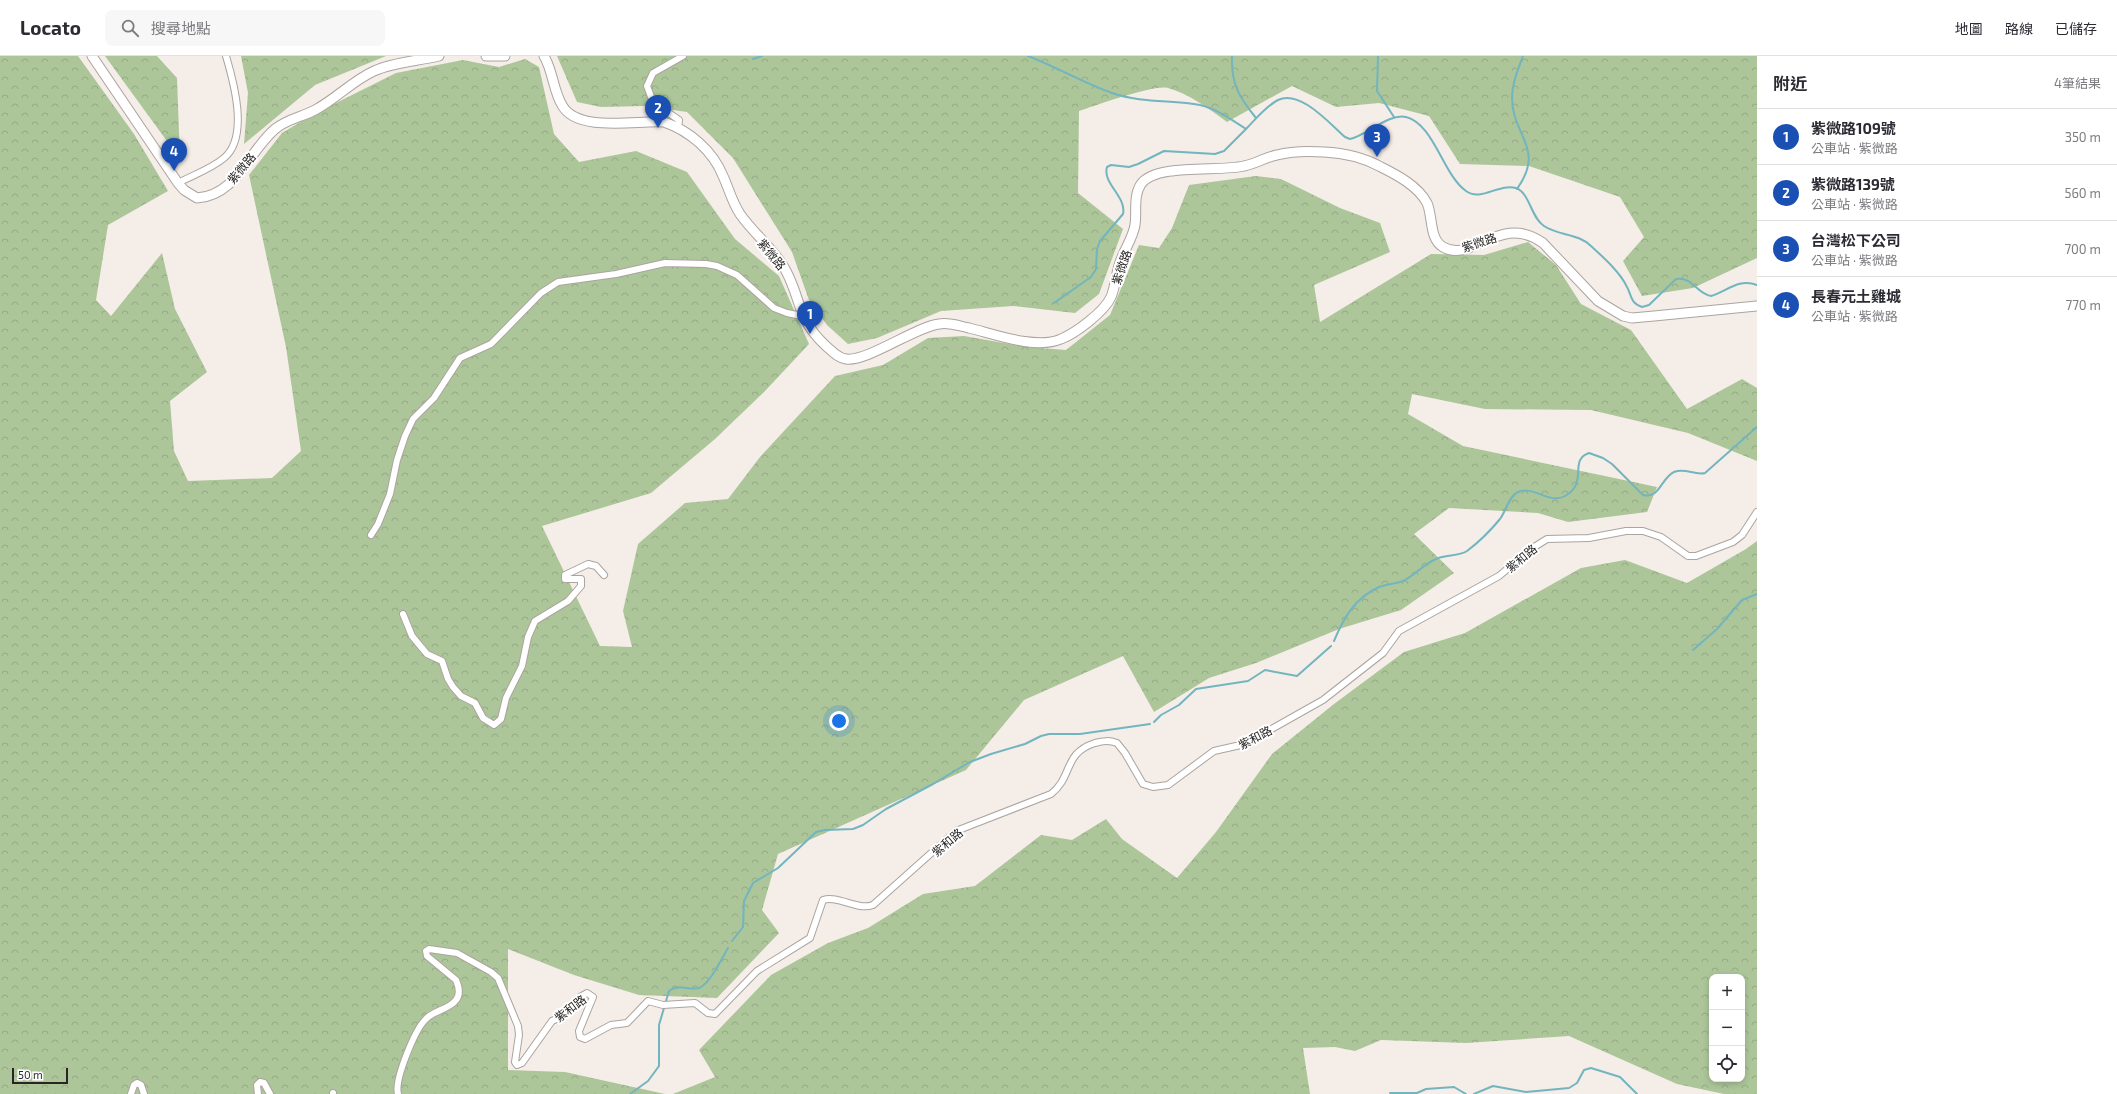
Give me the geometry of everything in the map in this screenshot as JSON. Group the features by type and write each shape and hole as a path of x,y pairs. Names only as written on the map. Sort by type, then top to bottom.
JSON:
{"street":[{"name":"紫微路","path":"92,56 178,183 184,190 197,198 214,193 232,182 266,137 284,123 317,109 351,84 382,68 439,56"},
{"path":"178,183 224,158 231,150 236,140 236,102 226,56"},
{"path":"486,56 505,56"},
{"name":"紫微路","path":"544,56 562,106 575,117 598,123 664,122 703,145 716,161 739,212 785,269 802,316 809,328 834,353 847,359 861,356 927,327 943,323 1016,340 1042,342 1058,340 1074,331 1096,315 1111,298 1117,270 1134,231 1137,193 1140,185 1148,177 1176,172 1245,166 1276,155 1302,152 1347,154 1364,158 1401,178 1425,200 1428,206 1435,236 1439,243 1445,248 1462,249 1505,233 1517,232 1534,237 1543,243 1598,301 1623,316 1632,318 1757,306"},
{"path":"678,129 679,120 653,102 647,86 653,73 673,64 683,56"},
{"path":"371,534 378,524 390,494 397,460 405,436 413,419 434,398 460,358 491,344 541,293 558,282 591,278 665,263 706,264 717,266 737,275 774,308 787,313 802,316"},
{"name":"紫和路","path":"398,1094 397,1088 399,1081 414,1037 420,1026 431,1014 454,1002 459,993 456,980 427,956 426,951 429,949 432,948 457,953 491,972 498,978 518,1026 519,1035 514,1062 517,1065 522,1063 552,1021 565,1014 584,994 590,994 593,997 579,1031 580,1036 584,1039 611,1025 627,1023 648,1001 666,1005 695,1002 708,1013 715,1014 763,967 810,938 823,900 830,899 866,907 874,905 956,831 1051,794 1060,783 1076,754 1085,746 1102,741 1117,743 1125,753 1143,784 1152,787 1168,785 1214,751 1245,744 1323,700 1383,653 1399,631 1499,576 1547,539 1589,538 1626,531 1643,531 1661,537 1688,556 1696,556 1733,542 1742,535 1757,512"},
{"path":"403,614 412,636 427,654 442,661 448,679 453,687 461,696 475,703 483,718 494,724 501,719 506,698 522,666 528,637 535,622 568,601 581,586 581,579 565,578 565,575 588,564 596,566 604,575"},
{"path":"258,1094 258,1083 262,1082 270,1094"},
{"path":"131,1094 134,1085 137,1083 141,1085 144,1094"}],"green space":[{"path":"0,56 78,56 134,134 168,191 108,225 96,300 111,316 162,253 175,309 207,372 170,401 174,451 188,481 272,478 301,451 286,347 249,175 282,133 312,115 396,73 463,60 499,67 525,59 539,67 554,134 579,162 636,151 687,172 735,239 779,276 809,344 765,391 715,439 651,493 542,526 600,646 632,647 623,611 638,544 685,503 728,499 760,457 835,376 883,365 928,338 964,336 1027,347 1066,350 1110,315 1139,245 1159,248 1172,228 1189,185 1256,176 1281,179 1340,208 1380,223 1390,252 1314,285 1320,322 1431,254 1484,255 1528,242 1556,265 1581,304 1631,330 1687,409 1742,379 1757,388 1757,461 1688,433 1591,410 1485,409 1412,394 1408,414 1463,446 1657,487 1647,512 1568,522 1538,513 1449,508 1414,534 1454,573 1401,610 1339,629 1256,663 1209,678 1154,712 1123,656 1024,700 966,770 778,854 762,910 779,933 717,998 639,995 574,975 508,949 508,1070 565,1072 665,1094 0,1094"},
{"path":"105,56 157,56 177,78 180,159"},
{"path":"241,56 386,56 315,85 244,144 248,93"},
{"path":"557,56 1757,56 1757,258 1693,288 1642,296 1623,261 1644,237 1620,197 1529,166 1460,164 1429,116 1379,103 1336,107 1292,86 1227,122 1192,98 1168,88 1161,88 1124,96 1079,111 1078,193 1123,229 1099,294 1075,313 1013,306 941,311 877,338 848,344 827,325 809,300 792,252 733,158 687,112 645,106 601,107 577,102"},
{"path":"1757,541 1757,1094 1724,1094 1677,1084 1569,1036 1466,1043 1381,1040 1355,1051 1335,1047 1303,1048 1310,1094 673,1094 715,1077 699,1050 771,975 828,943 868,928 923,894 975,886 1041,835 1072,840 1106,819 1122,839 1177,878 1216,832 1272,754 1334,704 1404,652 1465,633 1581,568 1625,560 1687,583 1746,549"}],"waterway":[{"path":"753,59 762,56"},
{"path":"1028,56 1112,93 1145,100 1200,105 1224,115 1246,129 1269,106 1278,100 1287,98 1296,99 1305,103 1345,137 1350,139 1357,137 1392,118 1406,117 1416,122 1424,129 1451,174 1458,184 1466,191 1472,194 1484,194 1510,187 1521,191 1528,200 1536,217 1544,226 1556,232 1580,239 1591,246 1616,270 1629,290 1633,301 1642,307 1649,305 1676,279 1686,280 1706,295 1711,296 1739,284 1751,283 1757,285"},
{"path":"1232,56 1233,75 1237,90 1256,118"},
{"path":"1378,56 1377,91 1394,117"},
{"path":"1517,189 1525,175 1528,163 1528,152 1513,111 1512,98 1514,82 1523,56"},
{"path":"1054,303 1091,277 1096,269 1097,249 1100,241 1123,214 1121,202 1108,179 1106,173 1107,167 1111,165 1129,167 1164,151 1215,154 1224,151 1246,129"},
{"path":"1334,641 1346,616 1363,597 1379,587 1403,581 1436,559 1467,551 1489,532 1502,516 1512,497 1518,492 1530,491 1547,497 1559,498 1572,491 1578,479 1580,461 1583,456 1589,453 1603,458 1612,464 1643,495 1649,495 1657,491 1666,479 1674,472 1682,470 1701,474 1705,473 1757,427"},
{"path":"1693,650 1717,629 1742,600 1757,594"},
{"path":"1154,722 1161,715 1179,705 1196,689 1248,681 1265,670 1297,676 1331,646"},
{"path":"732,941 743,927 744,901 753,883 778,868 816,832 825,830 853,829 863,825 886,809 970,762 1025,744 1041,736 1049,734 1080,734 1150,724"},
{"path":"630,1094 648,1081 659,1066 659,1025 669,991 680,987 695,989 703,986 719,964 728,948"},
{"path":"1474,1094 1493,1086 1526,1092 1569,1088 1577,1083 1584,1070 1591,1068 1620,1077 1637,1094"},
{"path":"1390,1093 1417,1093 1426,1089 1454,1087 1466,1094"}],"place":[{"name":"紫微路139號","path":"658,128"},
{"name":"台灣松下公司","path":"1377,157"},
{"name":"長春元土雞城","path":"174,171"},
{"name":"紫微路109號","path":"810,334"}]}
